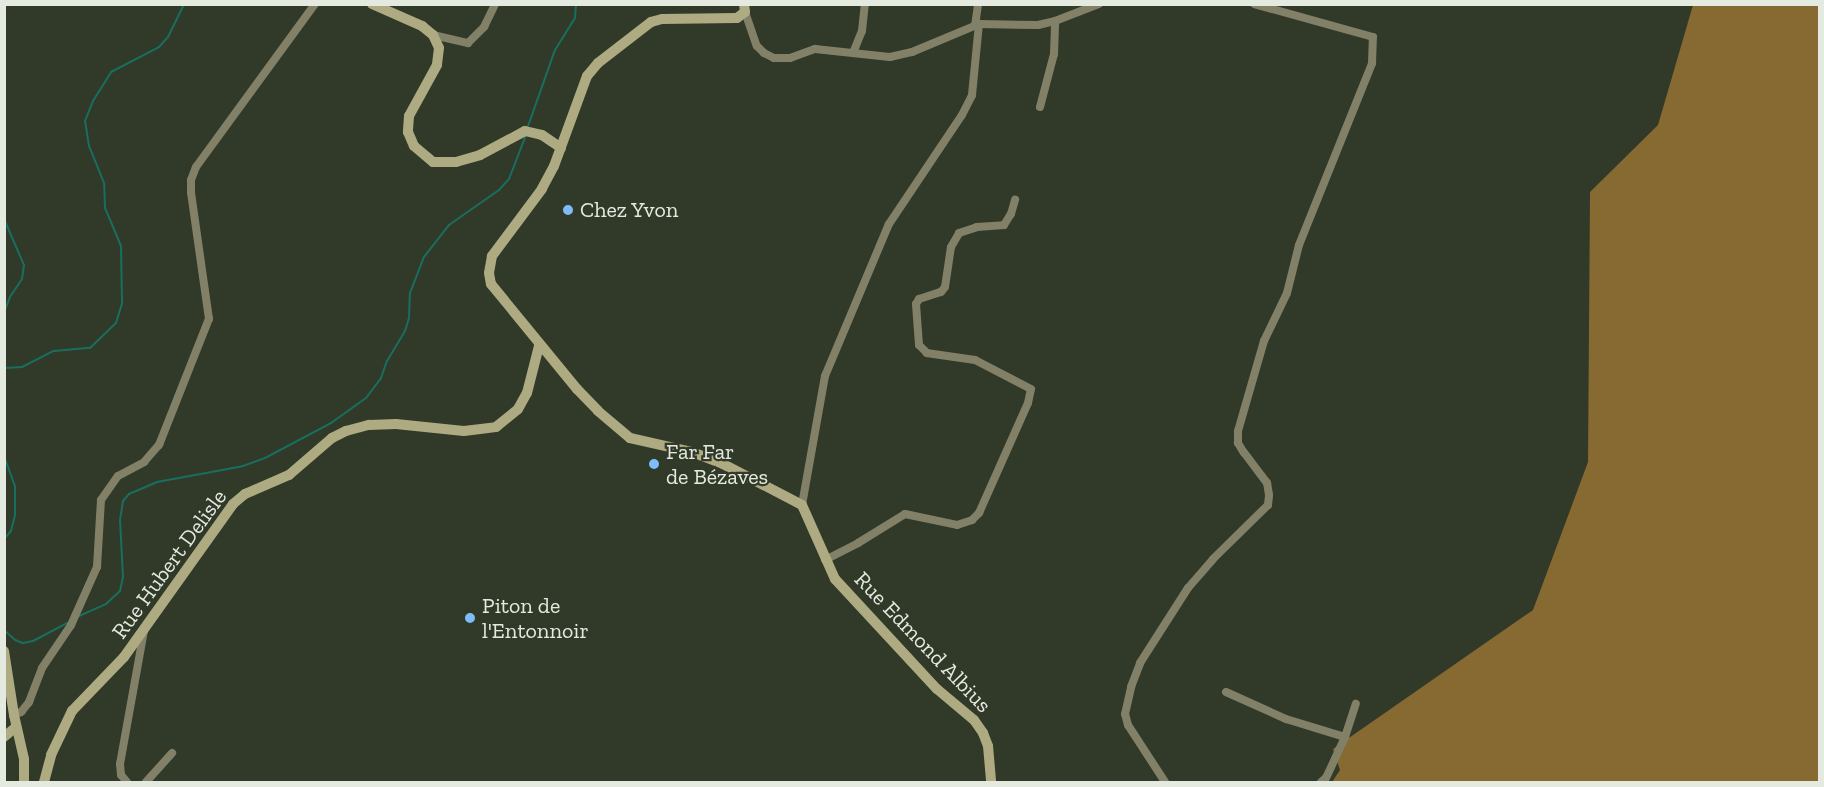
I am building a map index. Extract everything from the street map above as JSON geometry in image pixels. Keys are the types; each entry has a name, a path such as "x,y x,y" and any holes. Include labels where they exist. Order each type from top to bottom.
{"main road":[{"path":"372,4 422,26 433,35 439,48 437,65 409,116 408,132 414,146 433,162 456,162 480,155 518,133 533,131 557,146"},
{"path":"744,8 737,18 662,19 651,22 598,63 587,76 557,146 542,189 497,247 489,264 491,284 539,346 598,411 630,438 692,452 723,464 802,505"},
{"name":"Rue Hubert Delisle","path":"44,783 51,755 72,711 124,657 225,514 245,494 289,475 332,438 353,429 396,424 464,431 496,426 518,409 527,393 539,346"},
{"name":"Rue Edmond Albius","path":"802,505 835,579 929,681 974,720 988,746 991,783"},
{"path":"4,651 16,727 24,759 24,783"},
{"path":"4,737 16,727"}],"street":[{"path":"14,715 21,712 28,702 42,668 71,626 97,567 101,500 118,476 144,462 159,445 209,319 191,193 191,180 196,167 315,4"},
{"path":"433,35 468,43 484,27 495,4"},
{"path":"853,53 862,31 865,4"},
{"path":"802,505 825,376 889,224 962,116 972,95 978,4"},
{"path":"744,8 757,46 764,53 774,57 790,58 815,49 837,50 867,57 901,55 977,25 1038,25 1099,4"},
{"path":"1165,783 1128,725 1125,714 1131,687 1140,663 1188,588 1213,559 1268,505 1267,483 1238,443 1238,431 1264,341 1287,293 1299,245 1372,63 1373,37 1254,4"},
{"path":"1040,107 1054,54 1055,21"},
{"path":"825,560 905,514 957,525 972,520 979,513 1010,444 1031,389 975,360 927,352 919,345 916,304 919,299 941,292 945,287 951,247 959,233 977,227 1004,225 1011,214 1015,200"},
{"path":"127,783 121,775 120,764 145,630"},
{"path":"1226,692 1286,719 1345,737"},
{"path":"1321,783 1326,778 1345,737 1356,704"},
{"path":"146,783 172,753"}],"shaded area":[{"path":"1693,5 1819,5 1819,782 1332,782 1340,770 1333,749 1533,610 1588,462 1590,192 1658,125"}],"waterway":[{"path":"4,368 22,367 54,351 90,348 116,323 122,303 121,246 105,208 104,183 89,146 85,121 93,101 111,72 159,47 168,37 184,4"},
{"path":"527,129 555,50 575,18 576,4"},
{"path":"79,616 106,604 120,591 123,577 120,520 123,501 129,494 157,482 243,466 265,458 331,423 366,398 381,378 387,361 405,331 409,318 410,293 424,257 449,225 499,190 509,179 526,135"},
{"path":"4,219 24,265 22,279 10,297 4,313"},
{"path":"4,456 15,487 15,515 11,531 4,539"},
{"path":"4,630 15,640 23,643 33,641 69,622"}],"place":[{"name":"Chez Yvon","path":"568,210"},
{"name":"Far Far de Bézaves","path":"654,464"},
{"name":"Piton de l'Entonnoir","path":"470,618"}]}
